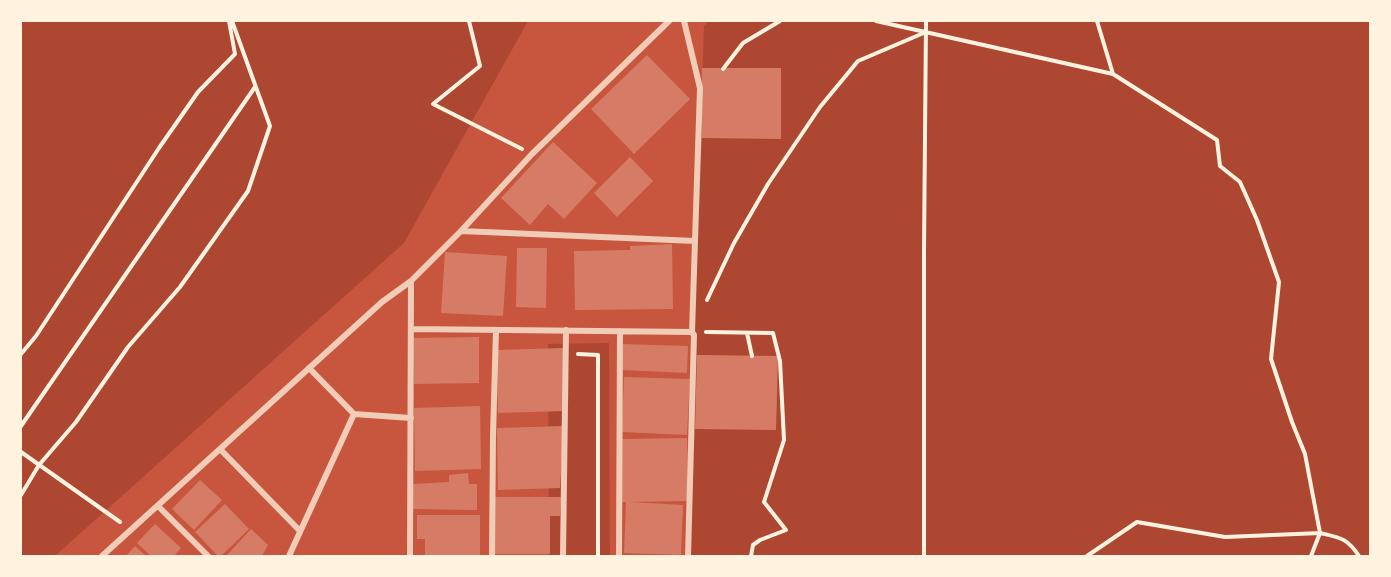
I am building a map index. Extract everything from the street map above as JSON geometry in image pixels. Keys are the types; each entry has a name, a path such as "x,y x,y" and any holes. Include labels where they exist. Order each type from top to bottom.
{"street":[{"path":"102,556 382,302 411,280 461,231 532,154 669,21"},
{"path":"684,21 700,88 688,556"},
{"path":"461,231 695,241"},
{"path":"410,556 411,280"},
{"path":"411,329 692,332"},
{"path":"492,556 496,330"},
{"path":"563,556 566,330"},
{"path":"619,556 620,331"},
{"path":"309,368 354,414 411,418"},
{"path":"289,556 354,414"},
{"path":"220,449 300,531"},
{"path":"159,505 208,556"}],"path":[{"path":"21,495 39,465 76,422 128,347 180,287 248,191 270,126 230,21"},
{"path":"21,354 36,336 198,92 235,54 230,21"},
{"path":"469,21 480,66 433,104 532,154"},
{"path":"723,69 743,43 780,21"},
{"path":"876,21 1113,74 1217,140 1220,166 1240,182 1257,220 1279,282 1272,359 1305,454 1320,533 1311,556"},
{"path":"924,556 926,21"},
{"path":"1097,21 1113,74"},
{"path":"706,302 734,243 768,184 820,107 850,70 858,61 926,32"},
{"path":"21,426 255,86"},
{"path":"692,332 773,333 780,361 784,440 764,502 786,530 753,545 751,556"},
{"path":"747,333 752,356"},
{"path":"566,354 598,355 598,556"},
{"path":"21,452 131,530"},
{"path":"1087,556 1137,522 1225,537 1320,533 1341,538 1352,545 1359,556"}],"shaded area":[{"path":"21,21 528,21 404,243 55,556 21,556"},
{"path":"709,21 1370,21 1370,556 688,556 704,26"},
{"path":"609,343 610,556 549,556 548,344"}],"building":[{"path":"647,55 690,99 634,154 591,109"},
{"path":"702,68 781,68 781,139 702,138"},
{"path":"553,142 597,183 564,219 548,204 530,225 501,198"},
{"path":"630,157 653,181 617,217 594,193"},
{"path":"672,244 673,309 575,310 574,251 630,250 630,246"},
{"path":"517,248 547,248 546,308 516,307"},
{"path":"445,252 507,256 503,316 441,313"},
{"path":"479,337 479,383 414,384 413,338"},
{"path":"622,344 688,346 687,373 621,370"},
{"path":"563,348 565,411 498,413 497,350"},
{"path":"697,355 778,356 776,430 695,429"},
{"path":"624,377 690,379 687,435 622,432"},
{"path":"480,406 481,469 415,471 414,408"},
{"path":"564,426 560,488 498,490 497,428"},
{"path":"687,438 688,501 630,502 683,505 681,555 624,553 626,502 621,502 620,439"},
{"path":"468,473 469,484 477,484 477,510 412,509 412,484 449,482 449,475"},
{"path":"200,480 222,500 194,530 172,509"},
{"path":"495,497 561,497 560,516 550,516 550,554 494,554"},
{"path":"225,504 249,529 221,556 218,556 195,532"},
{"path":"417,515 480,515 480,556 425,556 425,539 417,539"},
{"path":"155,524 181,548 174,556 151,556 137,543"},
{"path":"251,529 268,545 262,556 226,556"},
{"path":"135,546 146,556 126,556"}]}
